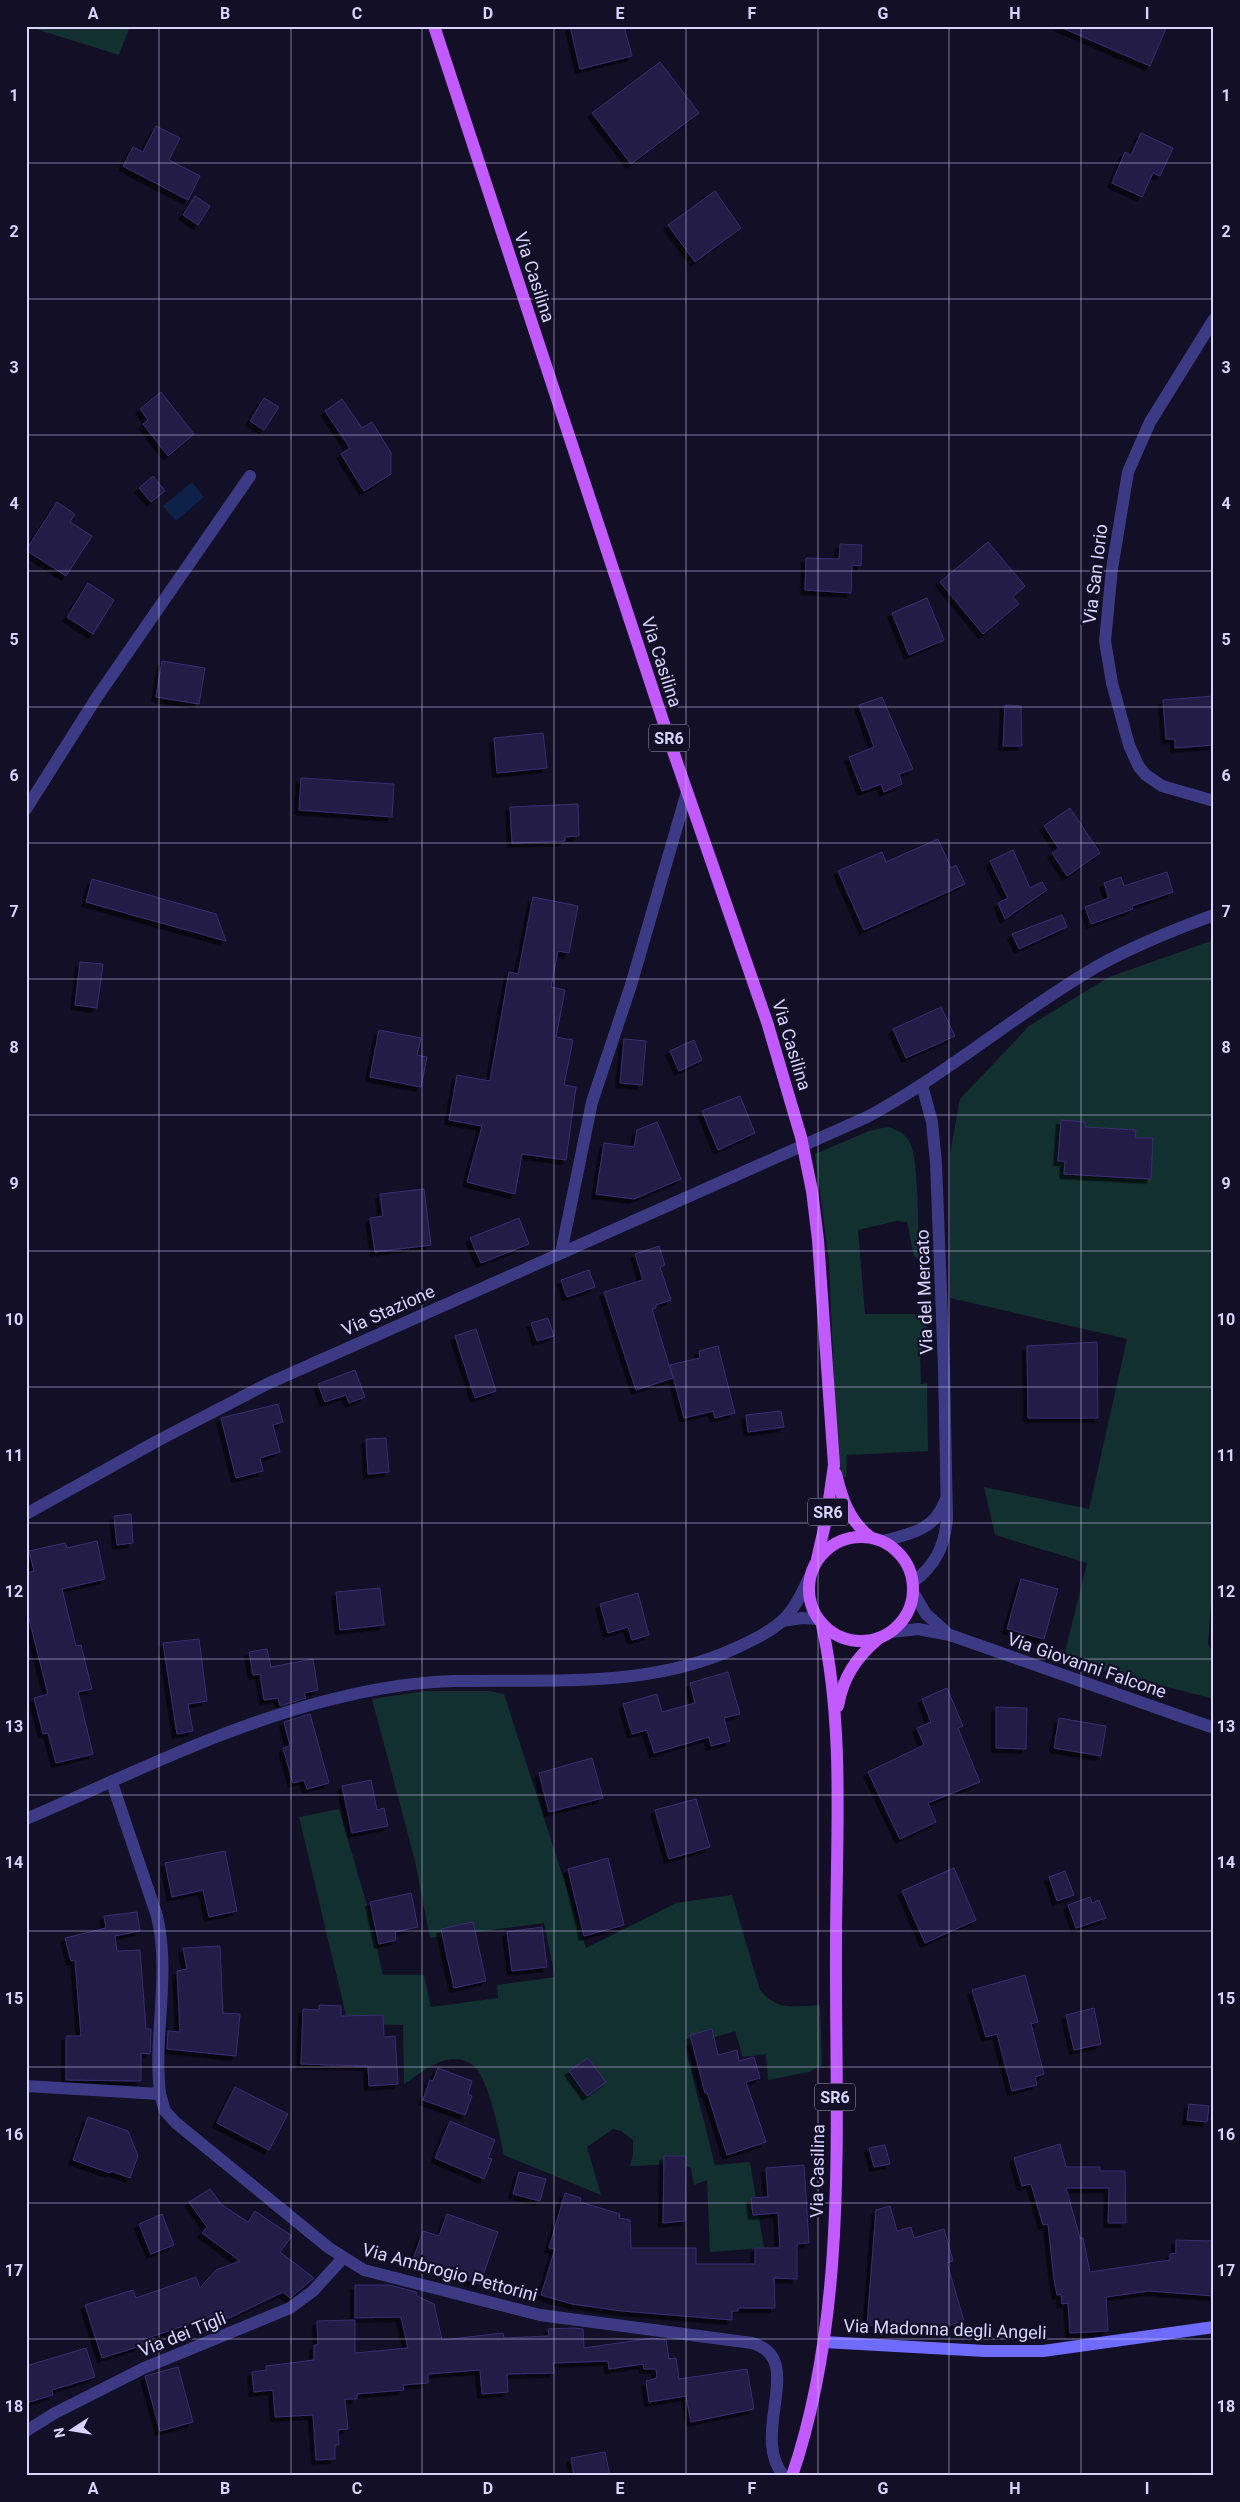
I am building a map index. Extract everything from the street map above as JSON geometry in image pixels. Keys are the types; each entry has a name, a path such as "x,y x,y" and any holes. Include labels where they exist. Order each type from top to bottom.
{"main road":[{"name":"Via Casilina","path":"434,26 687,792 770,1030 805,1156 818,1240 834,1465 840,1491 849,1513 855,1523 869,1536"},
{"name":"Via Casilina","path":"817,1559 831,1493 834,1465"},
{"path":"854,1536 869,1536 883,1540 898,1551 908,1565 913,1587 910,1607 903,1621 886,1635 865,1641 849,1640 835,1634 820,1622 811,1606 808,1592 809,1578 817,1559 827,1548 839,1540 854,1536"},
{"name":"Via Casilina","path":"792,2476 811,2411 824,2342 832,2248 835,2179 836,1713 820,1622"},
{"name":"Via Casilina","path":"836,1713 847,1675 858,1658 886,1635"}],"street":[{"name":"Via San Iorio","path":"1214,319 1150,422 1131,461 1120,510 1108,601 1106,641 1112,683 1129,745 1139,768 1162,786 1214,801"},
{"path":"26,809 97,697 250,476"},
{"path":"561,1253 592,1102 632,985 687,792"},
{"name":"Via Stazione","path":"26,1514 159,1440 267,1384 839,1130 880,1110 922,1085 1025,1013 1095,968 1156,938 1214,915"},
{"name":"Via del Mercato","path":"913,1587 940,1552 946,1530 944,1359 935,1156 930,1110 922,1085"},
{"name":"Via del Mercato","path":"883,1540 914,1533 928,1526 938,1516 946,1498"},
{"path":"26,1820 256,1721 336,1698 419,1683 453,1681 571,1682 661,1671 694,1664 729,1652 751,1641 782,1621 797,1600 809,1578"},
{"name":"Via Giovanni Falcone","path":"913,1587 926,1614 950,1635"},
{"path":"782,1621 802,1618 820,1622"},
{"name":"Via Giovanni Falcone","path":"886,1635 918,1629 950,1635 1214,1728"},
{"path":"26,2086 160,2094 159,2068 164,1973 162,1939 157,1916 112,1783"},
{"name":"Via Ambrogio Pettorini","path":"160,2094 165,2111 176,2123 343,2258 358,2268 526,2312 565,2319 752,2343 766,2349 772,2354 778,2369 771,2442 776,2463 784,2476"},
{"name":"Via dei Tigli","path":"26,2431 55,2413 144,2368 290,2308 313,2291 343,2258"},
{"name":"Via Madonna degli Angeli","path":"824,2342 985,2351 1043,2351 1214,2327"}],"green space":[{"path":"26,26 130,26 119,55"},
{"path":"1214,940 1214,1562 1208,1644 1214,1654 1214,1699 1063,1660 1087,1563 995,1535 984,1487 1089,1509 1127,1339 950,1298 950,1153 960,1099 1029,1026 1109,977"},
{"path":"886,1127 903,1134 910,1143 913,1152 917,1180 919,1255 918,1259 914,1256 907,1222 896,1221 858,1230 865,1314 925,1314 927,1352 920,1353 921,1384 927,1383 928,1451 847,1455 846,1477 838,1477 829,1262 815,1154 869,1131"},
{"path":"426,1691 489,1691 504,1694 586,1948 676,1903 732,1895 760,1990 773,2002 780,2005 820,2005 822,2065 809,2072 768,2080 766,2054 743,2057 735,2031 685,2046 715,2165 750,2162 764,2248 710,2252 707,2180 694,2185 691,2168 681,2164 630,2166 633,2154 633,2140 621,2131 613,2129 587,2147 601,2195 504,2155 491,2099 475,2067 463,2060 446,2060 427,2068 404,2084 403,2025 348,2024 299,1817 339,1809 369,1912 383,1975 424,1975 431,2007 498,1998 497,1985 555,1977 544,1923 430,1938 415,1861 372,1699"}],"water":[{"path":"192,482 204,497 176,521 163,506"}],"building":[{"path":"570,26 624,26 632,56 580,69"},
{"path":"1058,26 1167,26 1150,66"},
{"path":"660,62 699,113 631,164 592,113"},
{"path":"156,126 180,138 169,160 200,176 188,200 123,166 133,147 143,152"},
{"path":"1141,133 1173,148 1160,176 1153,173 1142,197 1112,183 1125,152 1131,155"},
{"path":"715,191 741,228 695,262 668,225"},
{"path":"195,196 210,206 198,225 183,215"},
{"path":"161,392 194,434 168,456 143,424 148,420 140,409"},
{"path":"264,398 279,407 264,430 250,421"},
{"path":"342,399 362,428 372,422 391,453 391,474 364,491 341,454 350,448 325,411"},
{"path":"153,476 165,491 151,502 139,488"},
{"path":"57,502 75,514 70,522 92,536 66,576 26,550"},
{"path":"988,542 1025,586 1013,597 1019,604 983,634 940,582"},
{"path":"840,544 862,545 861,566 852,565 851,593 805,590 806,558 839,559"},
{"path":"88,583 114,600 93,634 67,617"},
{"path":"927,598 944,640 909,655 892,613"},
{"path":"162,661 205,668 199,704 156,697"},
{"path":"1214,696 1214,745 1175,748 1175,739 1166,739 1163,700"},
{"path":"882,697 913,769 899,774 902,784 884,792 881,784 862,791 849,757 874,747 859,705"},
{"path":"1005,705 1021,706 1022,746 1003,746"},
{"path":"543,733 547,768 497,773 494,738"},
{"path":"301,778 394,784 392,817 299,810"},
{"path":"578,804 579,836 565,837 565,841 512,843 510,807"},
{"path":"1070,808 1100,853 1067,876 1052,853 1059,849 1044,826"},
{"path":"938,839 951,868 956,865 965,884 864,930 838,871 882,852 886,862"},
{"path":"1013,850 1030,888 1042,882 1047,890 1005,919 998,903 1008,898 990,861"},
{"path":"1167,872 1173,892 1132,906 1133,909 1091,924 1085,907 1109,898 1104,883 1121,877 1124,886"},
{"path":"92,879 216,914 226,941 86,902"},
{"path":"533,897 578,906 569,953 558,951 551,987 565,990 556,1037 573,1040 564,1085 576,1087 566,1160 522,1154 515,1194 467,1182 482,1126 449,1120 457,1075 490,1081 509,972 518,974"},
{"path":"1062,915 1067,927 1019,949 1012,934"},
{"path":"80,962 103,964 97,1008 75,1005"},
{"path":"941,1007 955,1036 906,1058 893,1029"},
{"path":"379,1030 421,1038 417,1055 427,1057 421,1087 370,1077"},
{"path":"624,1039 646,1041 642,1085 620,1083"},
{"path":"694,1040 702,1060 679,1071 670,1051"},
{"path":"740,1096 755,1133 718,1150 702,1111"},
{"path":"1061,1120 1085,1122 1085,1127 1136,1130 1135,1138 1153,1138 1151,1179 1064,1174 1065,1161 1058,1161"},
{"path":"657,1122 681,1179 634,1199 596,1194 604,1143 634,1147 637,1130"},
{"path":"424,1189 431,1245 375,1252 370,1218 383,1216 380,1194"},
{"path":"519,1218 529,1244 481,1263 470,1238"},
{"path":"659,1246 665,1265 660,1267 671,1300 656,1305 656,1308 652,1309 673,1378 636,1390 604,1292 643,1280 635,1254"},
{"path":"589,1270 595,1287 567,1297 561,1280"},
{"path":"548,1318 554,1336 537,1341 531,1323"},
{"path":"476,1329 496,1391 475,1398 455,1336"},
{"path":"1097,1342 1098,1418 1028,1418 1027,1346"},
{"path":"718,1346 735,1413 715,1418 713,1411 684,1418 670,1365 700,1358 699,1351"},
{"path":"355,1370 365,1397 349,1403 346,1395 325,1402 318,1384"},
{"path":"278,1404 283,1422 273,1425 280,1452 260,1458 263,1471 236,1478 221,1418"},
{"path":"781,1411 784,1427 748,1432 746,1415"},
{"path":"386,1438 389,1472 368,1474 366,1439"},
{"path":"131,1514 133,1543 117,1545 114,1516"},
{"path":"97,1541 105,1579 62,1589 76,1646 81,1645 92,1689 78,1692 93,1754 56,1763 48,1733 43,1734 34,1698 48,1694 26,1607 26,1573 34,1571 29,1551 65,1543 67,1548"},
{"path":"1021,1579 1058,1589 1044,1639 1007,1629"},
{"path":"380,1588 384,1625 340,1630 336,1592"},
{"path":"638,1593 649,1635 632,1640 628,1627 608,1633 600,1604"},
{"path":"199,1639 207,1701 188,1704 193,1731 177,1734 163,1643"},
{"path":"267,1649 271,1667 313,1659 318,1690 304,1693 306,1698 280,1706 278,1698 264,1700 260,1674 253,1675 249,1652"},
{"path":"728,1672 740,1714 724,1718 730,1741 711,1746 709,1737 654,1753 647,1730 632,1734 623,1704 657,1694 662,1712 695,1703 690,1683"},
{"path":"947,1688 963,1726 958,1728 980,1782 928,1803 936,1822 900,1839 868,1772 924,1745 917,1728 931,1722 922,1699"},
{"path":"996,1707 1027,1708 1026,1749 996,1748"},
{"path":"310,1714 329,1783 307,1789 304,1780 293,1783 283,1748 290,1746 284,1722"},
{"path":"1059,1718 1106,1726 1101,1756 1054,1748"},
{"path":"592,1758 603,1798 549,1812 539,1773"},
{"path":"371,1780 377,1810 384,1808 388,1826 352,1833 342,1786"},
{"path":"696,1799 710,1847 669,1859 655,1810"},
{"path":"225,1851 237,1911 209,1917 203,1890 172,1897 165,1863"},
{"path":"608,1858 624,1925 584,1936 568,1869"},
{"path":"954,1868 976,1920 925,1943 902,1891"},
{"path":"1065,1871 1074,1895 1057,1901 1049,1877"},
{"path":"411,1893 418,1927 395,1932 396,1940 379,1944 370,1902"},
{"path":"1090,1897 1092,1903 1099,1900 1106,1918 1076,1928 1068,1905"},
{"path":"137,1912 140,1931 115,1936 117,1951 140,1950 146,2029 151,2029 150,2054 141,2053 141,2081 66,2080 66,2036 81,2036 75,1960 71,1961 65,1938 106,1928 104,1916"},
{"path":"473,1922 486,1981 454,1988 441,1929"},
{"path":"542,1927 547,1967 512,1971 507,1932"},
{"path":"220,1946 223,2013 240,2014 236,2056 167,2049 168,2031 180,2032 177,1971 187,1969 183,1948"},
{"path":"1025,1975 1038,2022 1031,2024 1044,2074 1035,2077 1037,2085 1012,2091 997,2034 986,2037 972,1990"},
{"path":"319,2005 341,2006 341,2016 383,2015 384,2037 395,2036 398,2084 369,2086 368,2066 301,2064 303,2009 319,2010"},
{"path":"1094,2008 1101,2044 1074,2050 1066,2015"},
{"path":"712,2029 718,2055 737,2050 739,2061 754,2057 760,2078 746,2082 766,2142 727,2155 707,2092 705,2093 690,2035"},
{"path":"588,2058 606,2082 587,2096 569,2071"},
{"path":"438,2068 472,2081 468,2094 472,2096 465,2115 423,2100 430,2080 433,2081"},
{"path":"235,2087 288,2114 269,2150 217,2123"},
{"path":"1189,2104 1209,2106 1207,2122 1187,2120"},
{"path":"88,2117 128,2131 138,2156 130,2178 73,2160"},
{"path":"450,2121 495,2140 488,2158 492,2159 484,2179 435,2158"},
{"path":"1060,2144 1066,2167 1100,2167 1100,2171 1125,2171 1126,2223 1108,2223 1109,2188 1066,2188 1080,2238 1083,2238 1090,2272 1170,2260 1170,2254 1176,2253 1176,2240 1214,2241 1214,2296 1149,2291 1106,2297 1108,2331 1070,2333 1068,2303 1062,2304 1061,2294 1057,2295 1048,2224 1043,2225 1031,2184 1022,2186 1014,2158"},
{"path":"885,2145 890,2164 874,2167 869,2148"},
{"path":"664,2156 686,2156 685,2221 663,2223"},
{"path":"804,2165 809,2243 797,2244 797,2279 774,2278 775,2308 738,2308 738,2311 732,2311 732,2320 622,2311 572,2304 541,2295 555,2249 549,2248 565,2193 581,2198 580,2202 620,2214 619,2218 630,2220 631,2248 696,2248 696,2264 755,2264 755,2248 780,2248 778,2213 753,2215 751,2198 768,2197 766,2168"},
{"path":"519,2172 546,2179 540,2201 513,2194"},
{"path":"210,2189 222,2205 248,2222 255,2211 292,2236 280,2252 314,2278 290,2298 283,2292 227,2319 224,2312 148,2338 150,2343 102,2358 85,2305 133,2290 136,2298 196,2277 200,2288 216,2270 240,2261 202,2233 207,2227 189,2202"},
{"path":"890,2206 897,2231 911,2227 914,2238 944,2229 953,2261 947,2263 964,2321 932,2330 867,2325 876,2210"},
{"path":"162,2214 174,2245 151,2254 139,2224"},
{"path":"447,2214 498,2232 480,2284 413,2260 423,2231 439,2236"},
{"path":"355,2285 389,2285 416,2292 417,2296 434,2304 442,2340 503,2333 504,2338 549,2336 548,2329 574,2328 583,2329 584,2348 653,2338 666,2340 669,2359 676,2358 679,2379 747,2369 754,2409 691,2422 686,2396 649,2402 646,2381 657,2378 656,2369 644,2369 643,2364 609,2369 608,2361 553,2363 554,2373 507,2374 508,2392 482,2394 480,2370 428,2374 428,2383 403,2385 404,2390 357,2394 357,2399 345,2399 348,2429 338,2430 339,2445 335,2445 335,2459 316,2460 313,2415 275,2417 273,2390 254,2392 252,2372 267,2370 266,2366 314,2360 314,2345 318,2345 317,2321 355,2320 355,2353 408,2348 401,2317 355,2318"},
{"path":"86,2348 95,2377 52,2390 53,2395 26,2403 26,2366"},
{"path":"178,2367 193,2422 160,2431 145,2376"},
{"path":"605,2452 610,2476 574,2476 571,2458"}]}
